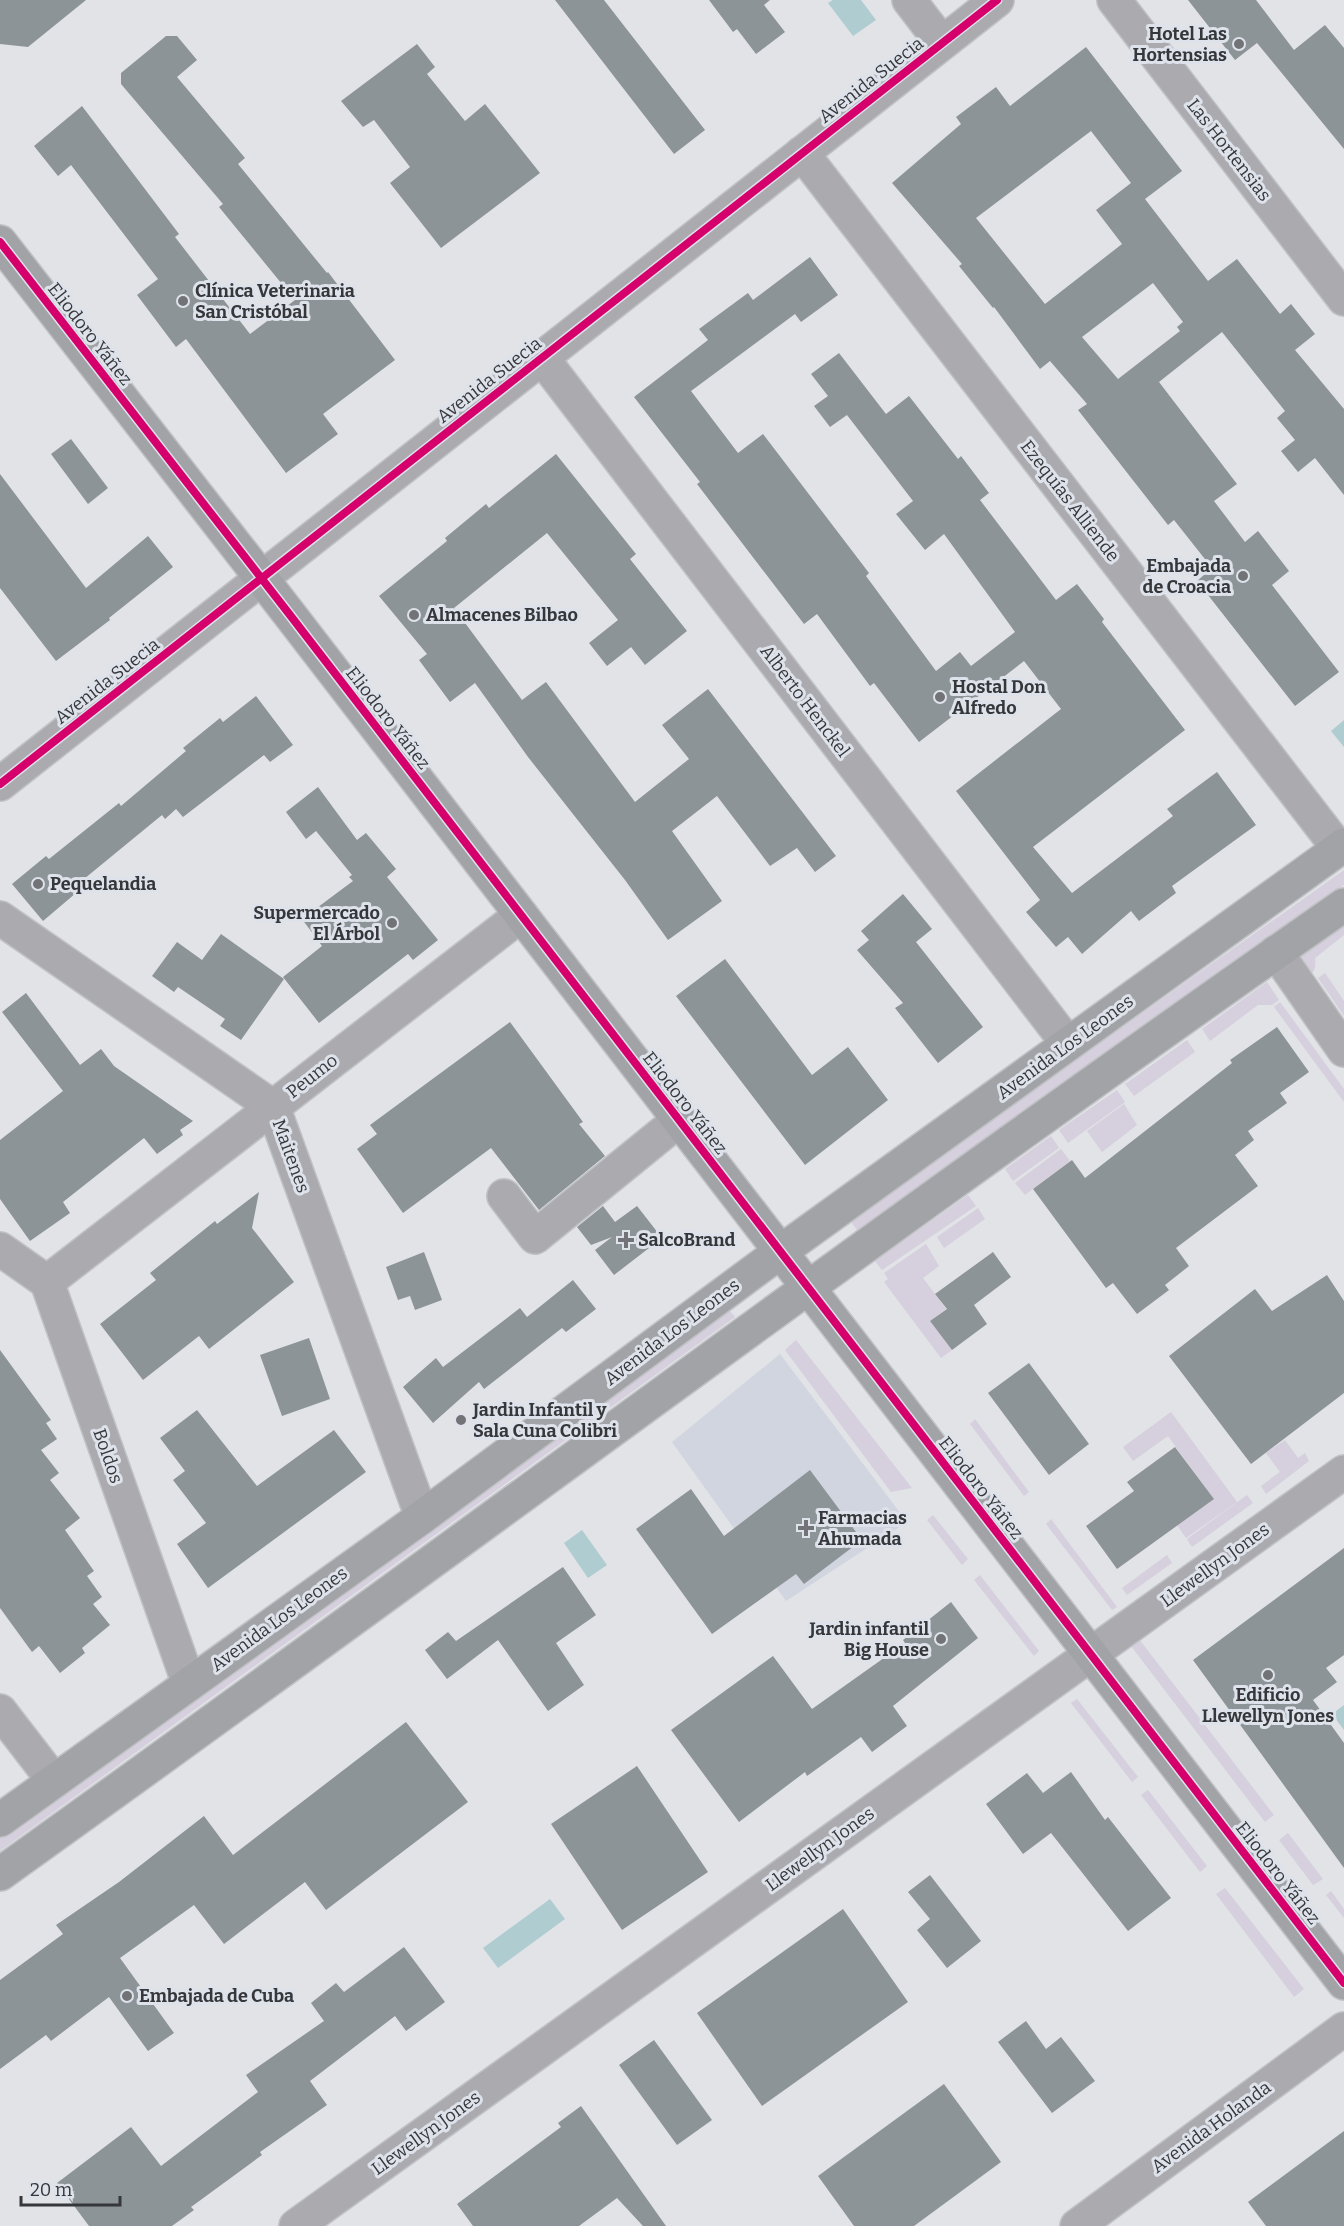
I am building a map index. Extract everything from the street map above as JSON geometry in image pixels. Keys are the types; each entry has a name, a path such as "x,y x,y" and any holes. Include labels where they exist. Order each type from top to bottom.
{"main road":[{"name":"Eliodoro Yáñez","path":"0,242 262,578 1344,1983"},
{"name":"Avenida Los Leones","path":"0,1820 422,1517 780,1252 1341,847"},
{"path":"0,1874 601,1440 808,1287 1344,905"}],"street":[{"path":"909,0 942,43"},
{"name":"Avenida Suecia","path":"0,784 997,0"},
{"name":"Las Hortensias","path":"1114,0 1344,299"},
{"name":"Ezequías Alliende","path":"802,153 1341,847"},
{"name":"Alberto Henckel","path":"542,358 1068,1044"},
{"name":"Peumo","path":"47,1281 521,915"},
{"name":"Maitenes","path":"0,918 273,1107 422,1517"},
{"path":"1276,952 1344,1050"},
{"path":"504,1196 535,1237 679,1120"},
{"path":"0,1249 47,1281"},
{"name":"Boldos","path":"47,1281 189,1684"},
{"name":"Llewellyn Jones","path":"296,2226 1344,1472"},
{"path":"0,1711 54,1781"},
{"name":"Avenida Holanda","path":"1077,2226 1344,2029"}],"shaded area":[{"path":"1344,870 1344,885 857,1230 850,1220"},
{"path":"1344,921 1344,935 1315,958 1314,971 1304,981 1290,959"},
{"path":"1325,973 1344,1001 1344,1016 1318,978"},
{"path":"1267,982 1279,1000 1272,1005 1258,1005 1210,1041 1202,1029"},
{"path":"1280,1002 1344,1089 1344,1102 1274,1007"},
{"path":"1187,1040 1195,1052 1134,1096 1125,1084"},
{"path":"1117,1090 1125,1102 1068,1143 1059,1130"},
{"path":"1124,1104 1137,1125 1102,1152 1087,1131"},
{"path":"1051,1136 1059,1148 1013,1181 1005,1169"},
{"path":"1061,1149 1070,1161 1025,1195 1015,1183"},
{"path":"968,1195 976,1206 882,1270 875,1261"},
{"path":"978,1208 985,1219 944,1248 937,1237"},
{"path":"926,1244 939,1266 923,1278 946,1309 930,1321 952,1350 941,1358 884,1282 888,1279 884,1273"},
{"path":"729,1310 735,1317 0,1851 0,1838"},
{"path":"796,1340 912,1488 891,1492 785,1350"},
{"path":"780,1354 907,1522 786,1601 672,1442"},
{"path":"1171,1412 1237,1502 1186,1538 1177,1525 1213,1498 1168,1436 1133,1461 1123,1447"},
{"path":"975,1419 1029,1492 1024,1496 970,1424"},
{"path":"1285,1440 1298,1458 1305,1453 1309,1461 1266,1494 1261,1486 1280,1472 1266,1453"},
{"path":"1247,1495 1253,1503 1192,1547 1187,1539"},
{"path":"933,1515 968,1559 962,1565 927,1520"},
{"path":"1051,1519 1117,1607 1112,1610 1046,1524"},
{"path":"1167,1555 1172,1563 1127,1595 1122,1588"},
{"path":"980,1575 1039,1651 1034,1656 974,1580"},
{"path":"1139,1639 1274,1815 1265,1822 1131,1646"},
{"path":"1077,1699 1138,1777 1132,1782 1071,1703"},
{"path":"1148,1790 1207,1866 1200,1872 1141,1795"},
{"path":"1288,1833 1323,1879 1313,1885 1279,1840"},
{"path":"1225,1888 1304,1989 1294,1997 1216,1894"},
{"path":"1331,1891 1344,1909 1344,1918 1326,1895"}],"water":[{"path":"833,0 861,0 876,20 853,36 828,3"},
{"path":"1344,720 1344,747 1331,731"},
{"path":"582,1530 607,1565 588,1578 564,1543"},
{"path":"1344,1705 1344,1730 1332,1714"},
{"path":"550,1899 565,1919 498,1968 483,1948"}],"building":[{"path":"0,0 86,0 28,47 0,44"},
{"path":"555,0 604,0 705,130 674,154"},
{"path":"709,0 770,0 764,5 785,32 756,54 737,29 733,32"},
{"path":"1188,0 1256,0 1294,50 1325,25 1344,48 1344,149 1257,43 1235,60"},
{"path":"166,36 177,36 197,60 177,77 245,158 238,164 328,272 395,360 323,414 338,434 286,473 186,339 176,347 137,295 158,279 71,165 58,176 34,146 82,106 179,234 175,237 250,334 295,300 219,207 223,204 121,84 121,73"},
{"path":"417,44 435,67 427,74 465,121 485,104 540,173 441,248 390,183 410,167 374,120 363,127 341,101"},
{"path":"1086,47 1182,171 1145,199 1208,281 1237,259 1280,314 1291,304 1315,334 1295,350 1344,409 1344,495 1315,458 1298,472 1281,451 1295,440 1277,418 1285,411 1222,332 1159,382 1237,484 1214,501 1245,542 1258,531 1289,571 1272,585 1339,672 1295,706 1197,581 1212,568 1174,520 1168,525 1078,410 1087,404 1050,361 1040,369 994,307 959,266 962,264 892,183 961,124 956,117 996,87 1010,106","holes":["1091,131 1131,183 1096,210 1122,244 1045,304 976,218","1153,283 1183,322 1177,327 1180,331 1118,379 1082,337"]},
{"path":"810,257 838,295 801,322 795,314 691,391 738,453 763,434 869,573 866,576 936,671 960,652 971,666 1015,632 944,534 925,550 896,514 913,501 847,415 830,427 814,406 828,396 811,374 839,353 886,414 909,396 958,459 961,456 989,493 980,500 1056,600 1077,584 1104,619 1102,622 1185,730 1033,847 1072,893 1173,816 1167,809 1217,772 1256,825 1172,886 1176,893 1139,921 1131,911 1082,954 1068,937 1056,947 1026,912 1040,900 956,791 1061,709 1024,661 919,742 874,683 870,686 817,614 804,624 697,484 700,482 634,397 708,340 699,329 748,293 753,300"},
{"path":"71,439 108,488 88,504 51,454"},
{"path":"556,454 636,554 630,559 687,631 645,665 631,647 607,666 589,643 618,620 547,533 454,608 522,700 546,682 635,802 689,759 662,725 708,689 836,856 815,872 797,848 770,866 717,796 672,831 722,901 668,940 625,880 528,757 475,683 450,702 419,660 427,654 379,596 447,541 445,538 486,504 489,508"},
{"path":"0,474 86,588 148,536 173,567 109,618 110,620 56,661 0,588"},
{"path":"256,696 293,745 270,762 264,755 183,817 176,809 165,819 162,815 73,888 76,893 43,921 12,884 46,856 49,859 119,803 121,806 186,751 183,748 220,718 223,722"},
{"path":"318,787 357,840 366,833 396,869 387,877 438,940 413,960 408,954 319,1023 283,977 322,946 302,919 353,881 349,877 352,875 316,831 306,839 286,812"},
{"path":"903,894 932,929 916,942 983,1027 938,1063 895,1008 903,1003 857,950 869,940 861,931"},
{"path":"221,934 284,979 241,1040 220,1026 225,1019 178,987 174,992 152,976 177,942 202,960"},
{"path":"725,959 812,1075 848,1047 888,1100 805,1165 676,996"},
{"path":"26,993 80,1065 101,1049 114,1066 193,1121 180,1130 183,1135 157,1154 144,1138 63,1202 70,1213 30,1241 0,1199 0,1140 63,1091 2,1012"},
{"path":"510,1022 583,1122 579,1124 605,1156 539,1210 491,1148 403,1213 357,1149 377,1134 370,1125"},
{"path":"1277,1027 1309,1072 1280,1093 1287,1103 1248,1131 1254,1140 1235,1155 1258,1186 1176,1248 1189,1266 1165,1285 1169,1290 1137,1314 1113,1283 1106,1288 1033,1189 1072,1160 1085,1178 1232,1063 1230,1060"},
{"path":"259,1192 252,1228 294,1282 209,1349 199,1336 143,1380 100,1324 156,1280 150,1273 215,1221 217,1224"},
{"name":"SalcoBrand","path":"603,1206 615,1222 637,1206 662,1238 614,1275 595,1250 612,1237 591,1245 577,1227"},
{"path":"424,1252 442,1300 415,1310 410,1296 398,1300 386,1267"},
{"path":"993,1252 1011,1277 974,1305 987,1324 952,1350 930,1321 947,1309 935,1294"},
{"path":"1327,1275 1344,1301 1344,1393 1251,1464 1169,1356 1255,1289 1272,1311"},
{"path":"573,1280 596,1309 566,1332 562,1328 484,1389 479,1382 433,1423 403,1387 436,1358 443,1367 520,1308 527,1317"},
{"path":"309,1338 330,1399 282,1416 260,1355"},
{"path":"0,1350 51,1420 46,1423 57,1439 41,1450 59,1473 50,1480 80,1518 65,1530 94,1571 87,1576 102,1597 93,1604 110,1625 82,1648 85,1653 60,1673 39,1646 32,1652 0,1608"},
{"path":"1029,1363 1089,1444 1049,1475 988,1393"},
{"path":"197,1410 257,1486 334,1430 366,1472 208,1588 177,1544 206,1523 173,1480 185,1471 160,1438"},
{"path":"1175,1447 1214,1499 1117,1569 1086,1526 1134,1491 1127,1482"},
{"path":"810,1470 862,1540 804,1584 796,1574 712,1634 636,1529 691,1489 724,1536"},
{"name":"Edificio Llewellyn Jones","path":"1344,1548 1344,1655 1326,1668 1337,1682 1313,1700 1344,1743 1344,1868 1193,1660"},
{"path":"563,1567 596,1615 556,1643 584,1685 548,1711 498,1640 447,1679 425,1650 448,1632 456,1641"},
{"path":"951,1602 978,1638 893,1706 907,1726 872,1752 861,1737 807,1776 805,1772 739,1822 671,1730 773,1656 812,1709 905,1643 903,1640"},
{"path":"406,1722 468,1802 326,1910 305,1882 224,1944 194,1905 120,1958 174,2033 148,2051 109,1997 51,2041 46,2035 0,2069 0,1980 63,1934 56,1925 119,1882 204,1816 233,1855"},
{"path":"637,1766 708,1872 622,1930 551,1824"},
{"path":"1071,1772 1105,1820 1108,1817 1171,1898 1128,1931 1051,1833 1023,1854 986,1804 1027,1773 1043,1793"},
{"path":"930,1875 981,1941 947,1968 917,1930 930,1919 908,1892"},
{"path":"843,1909 908,2002 762,2106 697,2013"},
{"path":"404,1947 445,2002 406,2031 395,2016 310,2081 327,2105 260,2152 262,2155 191,2207 194,2210 172,2226 89,2226 57,2183 131,2127 161,2166 258,2092 246,2075 324,2021 311,2003 336,1983 344,1992"},
{"path":"1026,2021 1046,2049 1061,2037 1095,2081 1052,2113 998,2042"},
{"path":"654,2040 712,2120 677,2145 619,2065"},
{"path":"944,2084 1001,2162 914,2226 854,2226 818,2176"},
{"path":"581,2106 666,2226 643,2226 617,2198 579,2226 473,2226 457,2204 561,2127 558,2123"},
{"path":"1344,2131 1344,2226 1266,2226 1248,2202"}],"cycle path":[{"path":"0,784 997,0"},
{"path":"0,242 1344,1983"}],"place":[{"name":"Hotel Las Hortensias","path":"1239,44"},
{"name":"Clínica Veterinaria San Cristóbal","path":"183,301"},
{"name":"Embajada de Croacia","path":"1243,576"},
{"name":"Almacenes Bilbao","path":"414,615"},
{"name":"Hostal Don Alfredo","path":"940,697"},
{"name":"Pequelandia","path":"38,884"},
{"name":"Supermercado El Árbol","path":"392,923"},
{"name":"SalcoBrand","path":"626,1240"},
{"name":"Jardin Infantil y Sala Cuna Colibri","path":"461,1420"},
{"name":"Farmacias Ahumada","path":"806,1528"},
{"name":"Jardin infantil Big House","path":"941,1639"},
{"name":"Edificio Llewellyn Jones","path":"1268,1675"},
{"name":"Embajada de Cuba","path":"127,1996"}]}
